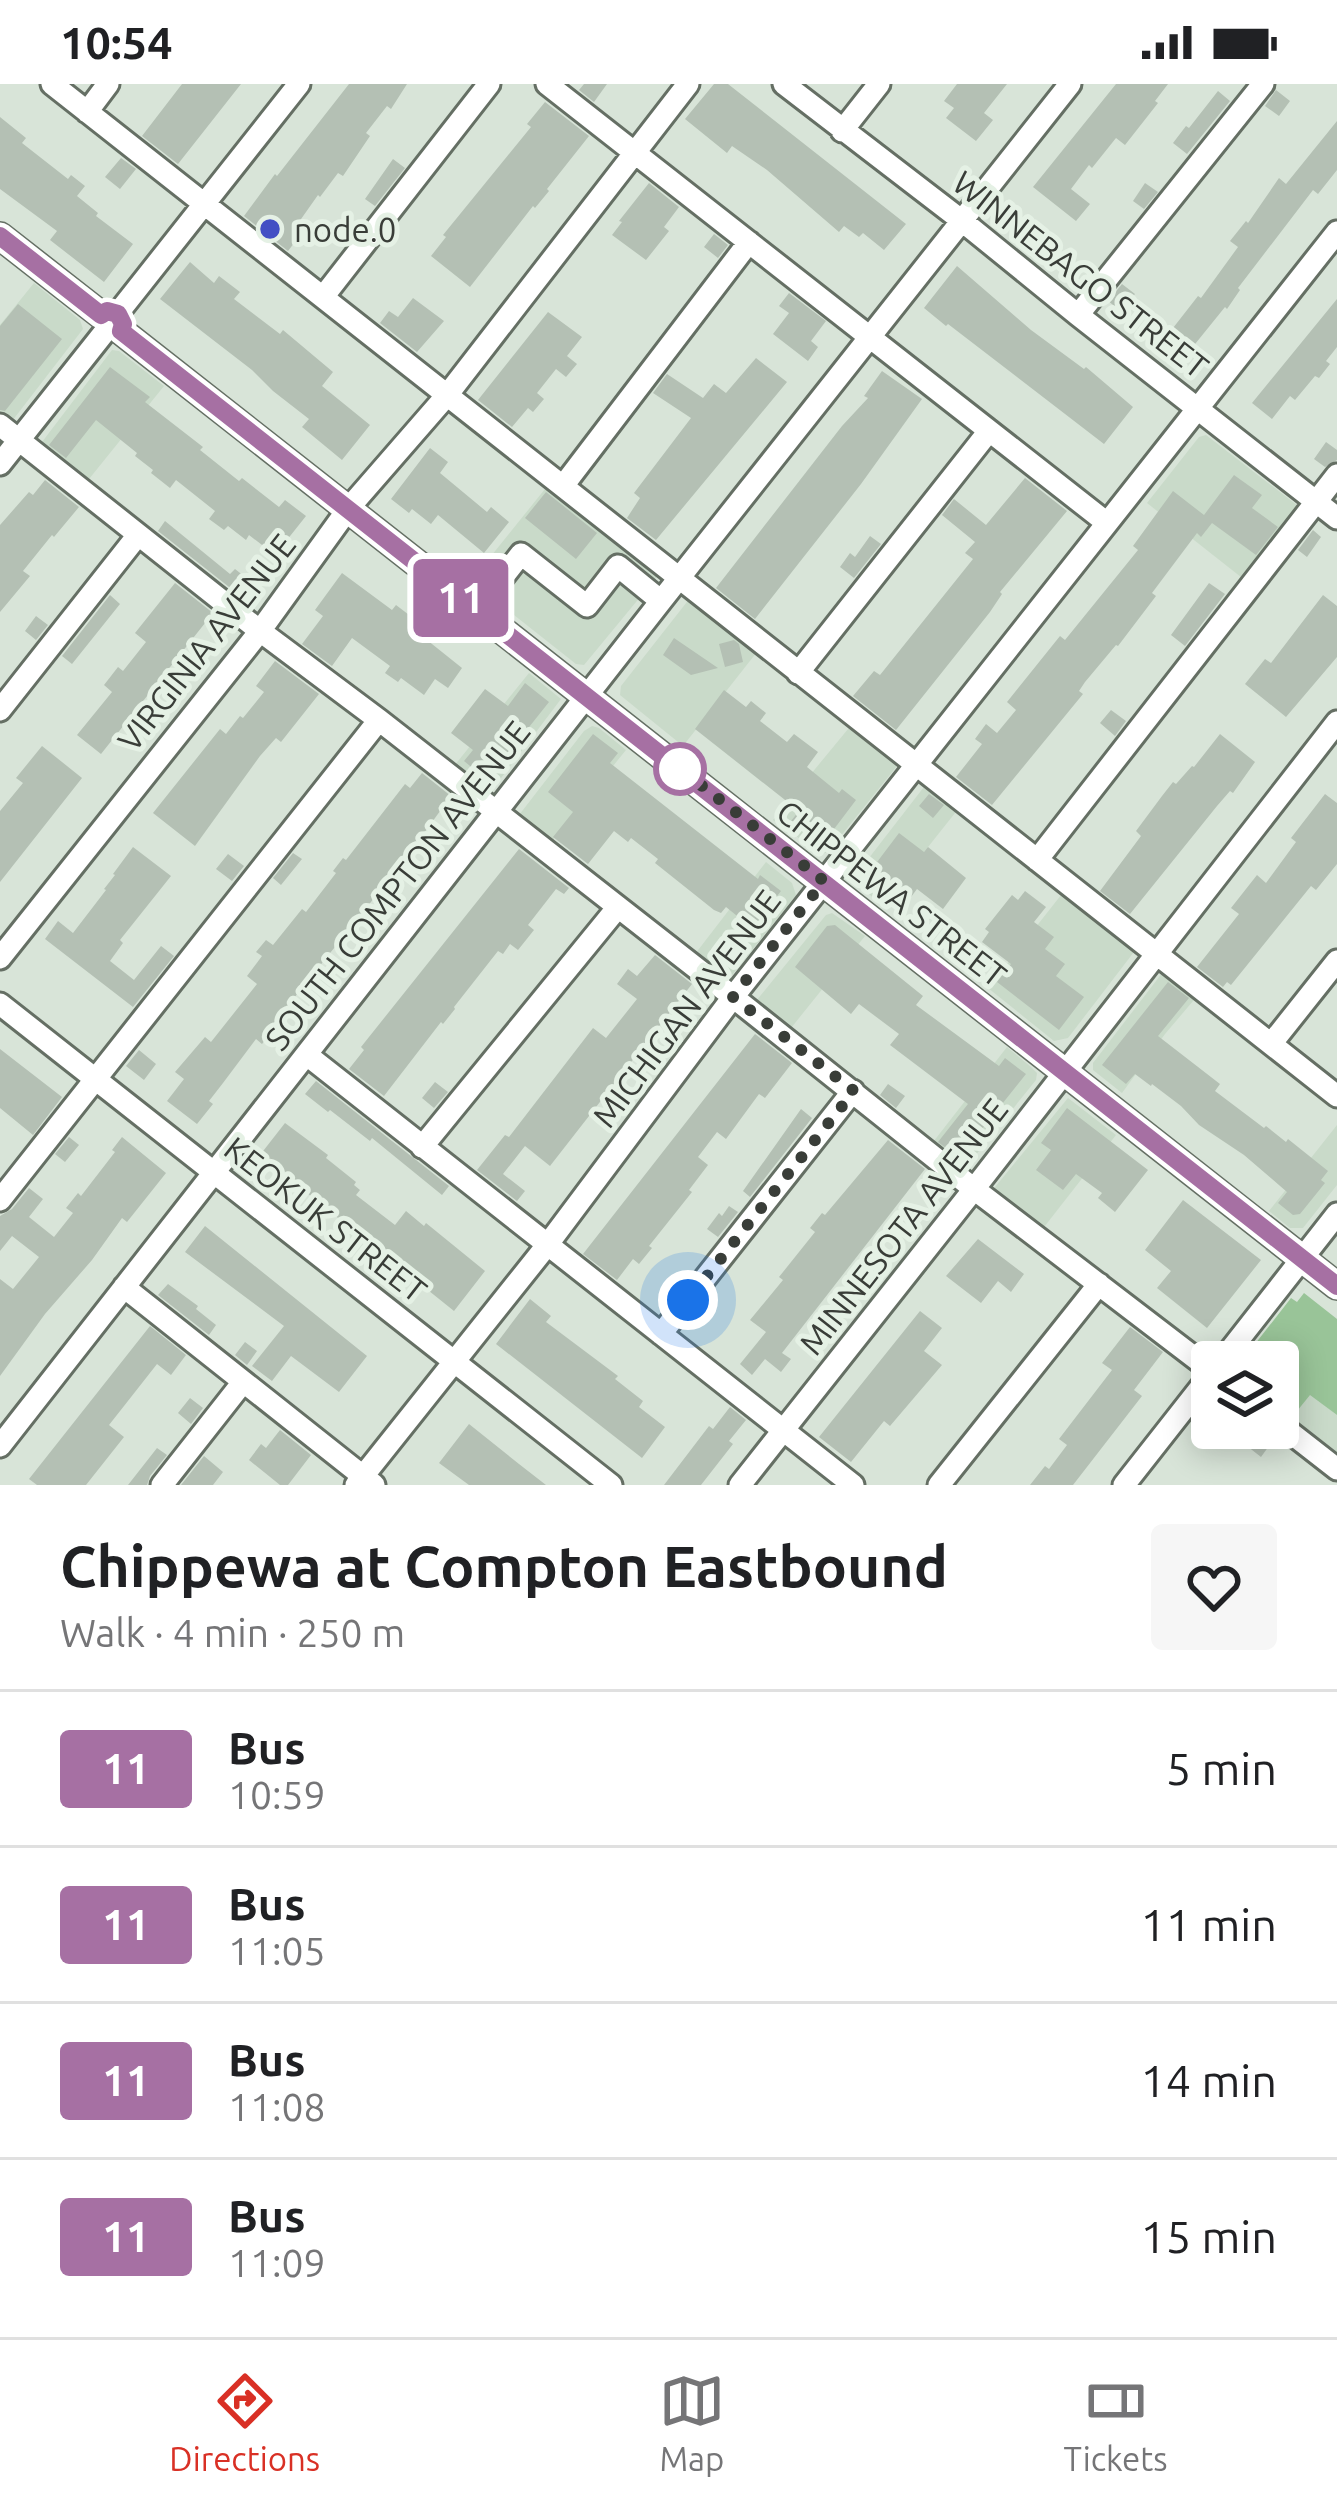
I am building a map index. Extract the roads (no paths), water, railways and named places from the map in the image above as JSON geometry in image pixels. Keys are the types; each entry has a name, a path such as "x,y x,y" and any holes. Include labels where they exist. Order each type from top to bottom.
{"main road":[{"name":"CHIPPEWA STREET","path":"0,236 1337,1286"}],"street":[{"path":"52,84 1337,1096"},
{"path":"87,112 108,84"},
{"path":"0,464 299,84"},
{"path":"323,296 489,84"},
{"path":"547,84 1106,523"},
{"name":"VIRGINIA AVENUE","path":"0,958 260,631 348,509 448,394 688,84"},
{"name":"WINNEBAGO STREET","path":"784,84 1337,518"},
{"path":"842,130 879,84"},
{"name":"SOUTH COMPTON AVENUE","path":"0,1446 1070,84"},
{"path":"1078,315 1263,84"},
{"name":"MICHIGAN AVENUE","path":"364,1482 733,997 1337,232"},
{"path":"562,486 748,242"},
{"path":"0,425 1191,1356"},
{"path":"798,673 989,431"},
{"path":"1036,860 1337,475"},
{"path":"0,710 138,535"},
{"path":"477,610 521,554 586,606 618,566 661,601"},
{"path":"0,1199 379,720"},
{"name":"MINNESOTA AVENUE","path":"740,1485 1337,722"},
{"path":"422,1147 618,907"},
{"path":"1271,1044 1337,961"},
{"name":"KEOKUK STREET","path":"0,1004 611,1485"},
{"path":"307,1055 853,1485"},
{"path":"661,1334 854,1091"},
{"path":"1238,1341 1337,1214"},
{"path":"939,1485 1100,1284"},
{"path":"124,1287 364,1482"},
{"path":"162,1485 243,1382"},
{"path":"1124,1485 1191,1399"},
{"path":"1299,1440 1334,1467 1315,1485"}],"place":[{"name":"node.0","path":"270,229"}]}
